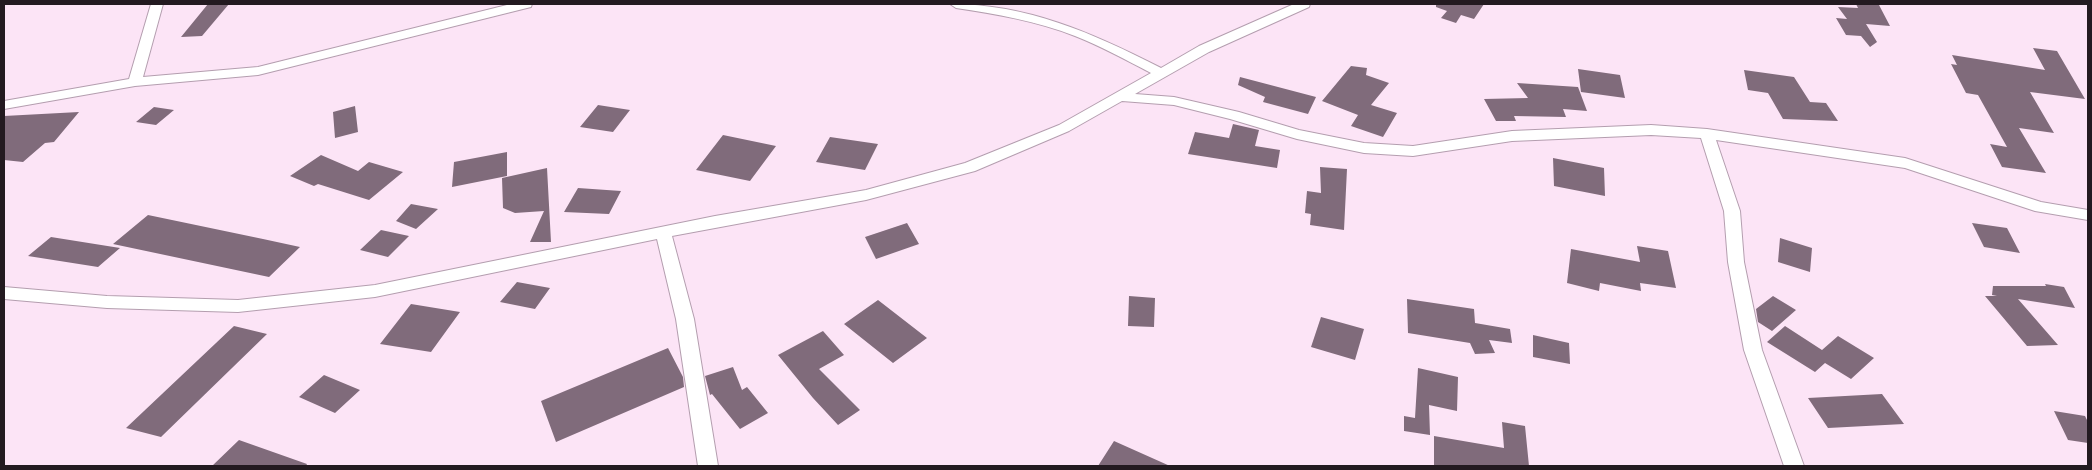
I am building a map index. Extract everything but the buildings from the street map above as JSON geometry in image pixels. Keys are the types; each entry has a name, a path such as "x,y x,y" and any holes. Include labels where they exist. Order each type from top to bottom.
{"street":[{"path":"135,82 157,4"},
{"path":"4,105 135,82 198,75 258,72 526,4"},
{"path":"956,4 1047,22 1080,33 1159,72"},
{"path":"4,293 107,302 238,306 375,291 663,233 866,195 970,167 1064,128 1120,97 1159,72 1204,49 1304,4"},
{"path":"1120,97 1174,101 1234,115 1296,134 1364,148 1413,151 1512,136 1570,132 1651,130 1707,134 1905,163 1932,170 2034,207 2088,215"},
{"path":"1707,134 1732,211 1736,262 1753,350 1794,466"},
{"path":"663,233 676,274 696,373 708,466"}]}
